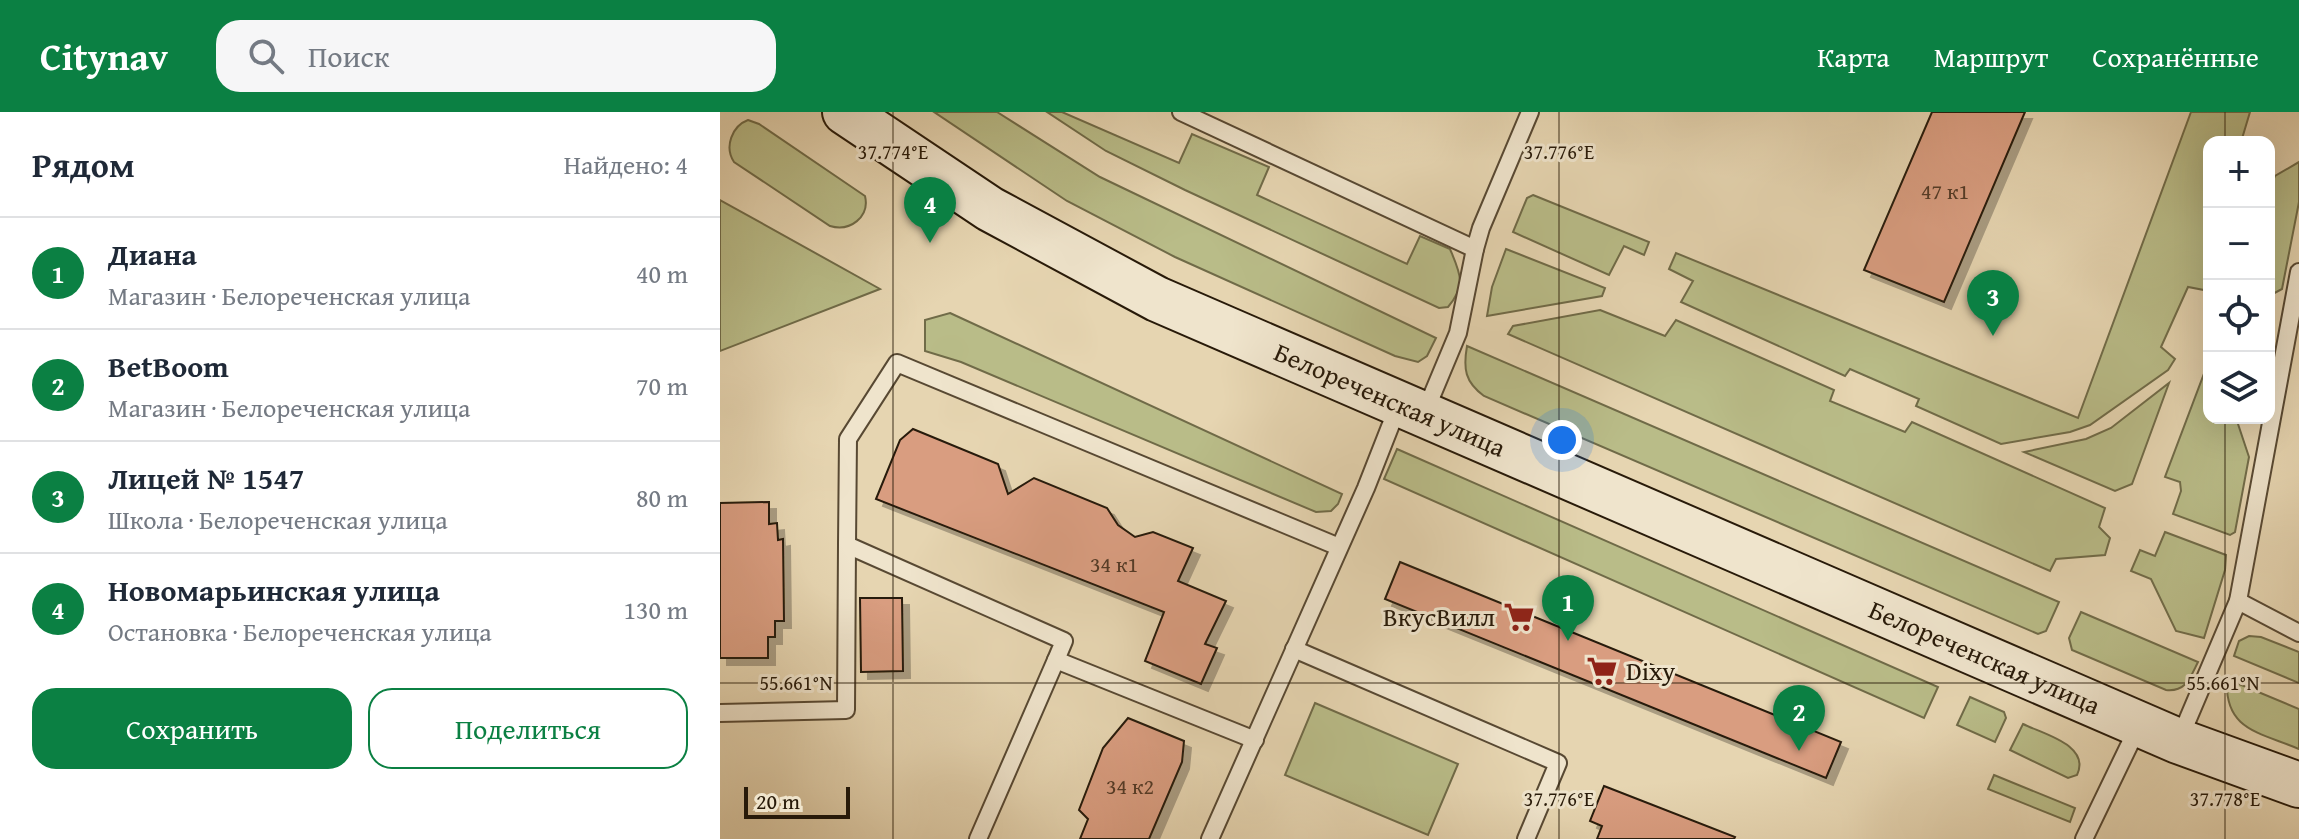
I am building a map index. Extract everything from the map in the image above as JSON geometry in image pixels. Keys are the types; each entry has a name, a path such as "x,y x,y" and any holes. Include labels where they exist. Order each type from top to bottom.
{"main road":[{"name":"Белореченская улица","path":"845,112 965,193 1144,292 2159,733 2299,785"},
{"name":"Белореченская улица","path":"2159,733 2299,814"}],"lane":[{"path":"1181,112 1475,249"},
{"path":"1210,839 1366,488 1458,333 1475,249 1530,112"},
{"path":"2084,839 2159,733 2238,601 2299,272"},
{"path":"720,713 846,710 848,439 897,363 1339,547"},
{"path":"847,545 1064,641 978,839"},
{"path":"2238,601 2299,633"},
{"path":"1294,649 1558,763 1526,839"},
{"path":"1056,660 1255,740"}],"green space":[{"path":"934,112 997,112 1100,177 1436,338 1427,356 1418,362 1395,356 1175,257 1067,201"},
{"path":"1047,112 1062,112 1179,163 1192,134 1269,167 1257,195 1407,264 1420,236 1450,249 1459,272 1458,292 1448,307 1439,308 1106,151"},
{"path":"2191,112 2250,112 2243,136 2203,136 2203,290 2188,287 2161,347 2175,359 2168,370 2090,425 2070,432 2001,444 1916,406 1919,399 1850,369 1845,376 1681,302 1693,281 1669,269 1676,253 2078,418"},
{"path":"748,120 759,124 865,196 866,204 857,221 845,227 830,226 734,162 730,150 731,138 738,127"},
{"path":"2299,162 2299,202 2282,289 2275,293 2275,208 2275,176"},
{"path":"1533,195 1649,242 1644,255 1624,246 1609,275 1513,232 1527,198"},
{"path":"720,200 880,289 720,351"},
{"path":"1506,249 1605,288 1602,296 1487,316 1492,287"},
{"path":"1600,310 1665,336 1676,320 1834,390 1830,401 1905,432 1912,422 2105,508 2099,527 2110,538 2105,555 2056,559 2050,571 1508,334 1513,326"},
{"path":"950,313 1342,494 1338,504 1331,511 1316,512 961,362 925,351 925,320"},
{"path":"1467,346 2059,602 2046,631 2038,634 1484,396 1469,380 1465,362"},
{"path":"2203,376 2203,424 2238,424 2249,457 2235,532 2230,535 2173,514 2181,491 2180,482 2165,477"},
{"path":"2169,383 2132,484 2115,491 2024,452 2086,439 2111,428"},
{"path":"1397,449 1938,687 1924,718 1384,479"},
{"path":"2165,532 2226,555 2225,570 2204,638 2176,631 2151,579 2131,571 2140,550 2155,556"},
{"path":"2081,612 2198,662 2190,678 2178,689 2166,690 2072,650 2069,638"},
{"path":"2249,636 2261,637 2299,652 2299,683 2234,656 2239,641"},
{"path":"2227,679 2299,709 2299,749 2258,733 2238,719 2231,709"},
{"path":"1970,697 2004,712 2006,718 1995,742 1957,725"},
{"path":"1315,703 1458,764 1428,835 1285,775"},
{"path":"2023,724 2071,748 2080,765 2077,775 2068,778 2010,750"},
{"path":"1994,775 2075,808 2070,822 1988,789"}],"building":[{"path":"1932,112 2025,112 1944,302 1864,270"},
{"path":"913,429 998,464 1008,494 1034,478 1107,508 1118,525 1135,537 1153,532 1193,548 1178,581 1226,601 1205,644 1217,648 1201,684 1145,661 1164,612 876,499 900,440"},
{"path":"769,502 769,524 777,523 778,540 783,539 784,621 775,621 775,637 768,637 768,658 720,658 720,503"},
{"path":"1400,562 1841,742 1826,778 1385,599"},
{"path":"860,598 902,598 903,671 861,672"},
{"path":"1128,718 1184,741 1182,762 1149,839 1080,839 1088,819 1079,810 1103,748"},
{"path":"1604,786 1735,837 1597,839 1602,826 1590,821"}],"place":[{"name":"Новомарьинская улица","path":"930,243"},
{"name":"Лицей № 1547","path":"1993,336"},
{"name":"ВкусВилл","path":"1519,617"},
{"name":"Диана","path":"1568,641"},
{"name":"Dixy","path":"1602,671"},
{"name":"BetBoom","path":"1799,751"}]}
